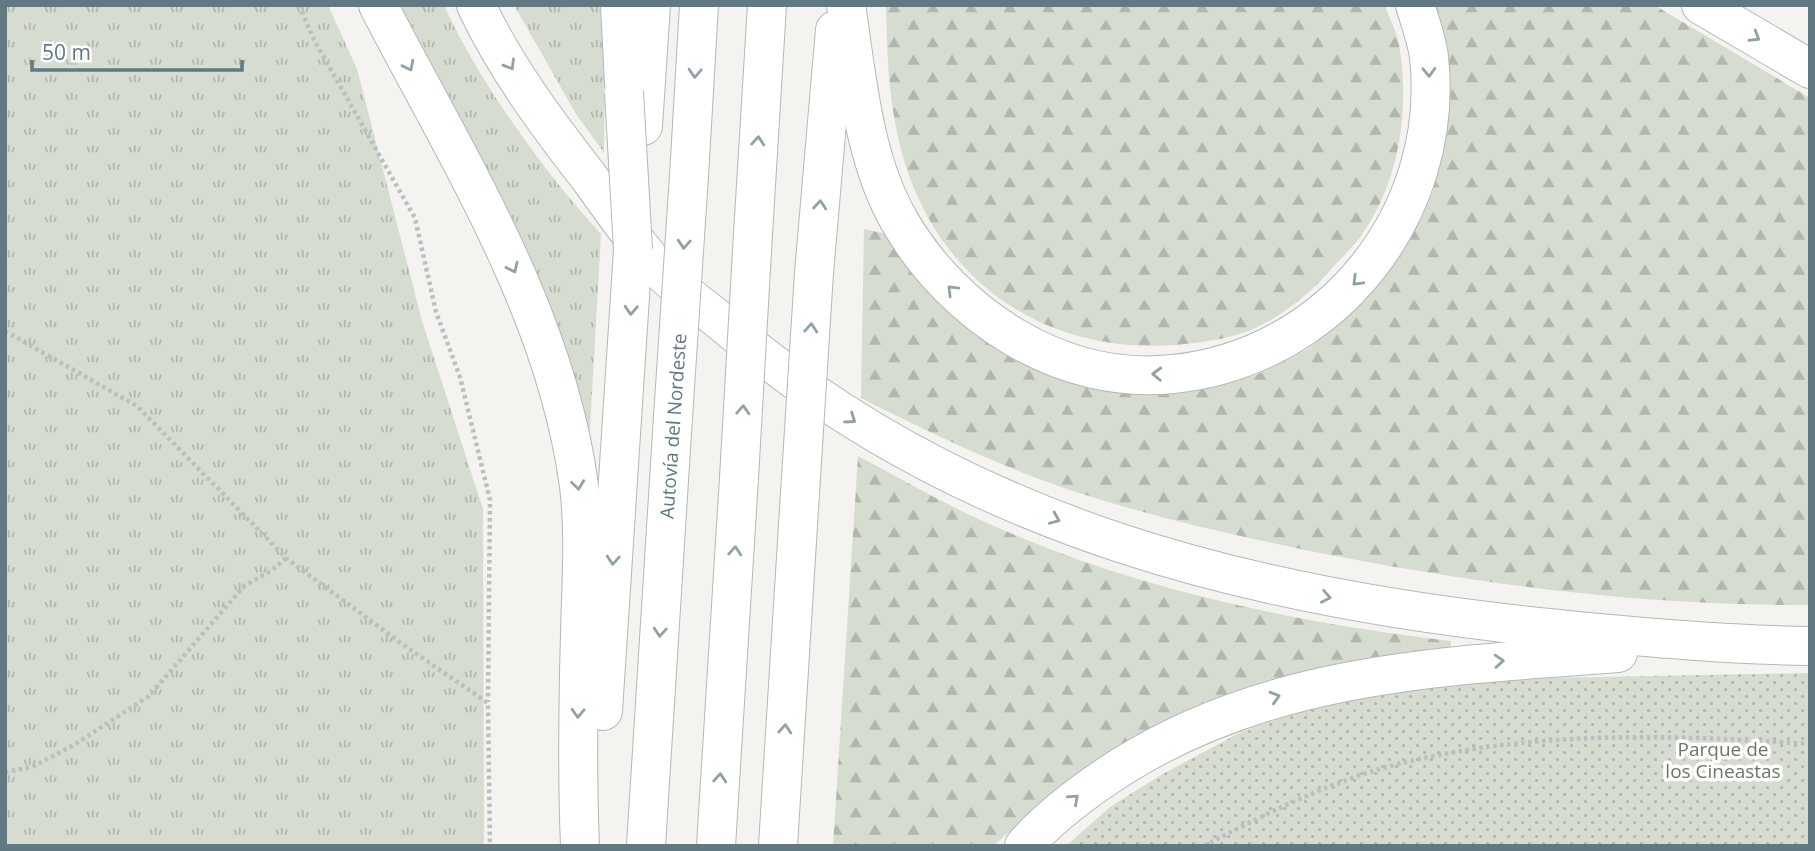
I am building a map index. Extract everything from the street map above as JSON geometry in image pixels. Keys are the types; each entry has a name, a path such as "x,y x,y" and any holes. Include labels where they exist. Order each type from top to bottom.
{"highway":[{"path":"378,5 515,271 547,351 568,424 579,488 582,544 576,764 580,846"},
{"path":"477,5 536,109 660,270 767,361 867,430 946,473 1081,530 1160,558 1259,584 1452,618 1724,645"},
{"path":"620,5 634,250"},
{"path":"594,846 651,5"},
{"name":"Autovía del Nordeste","path":"646,846 699,5"},
{"path":"716,846 767,5"},
{"path":"778,846 814,272 837,5"},
{"path":"846,5 875,162 898,219 927,265 963,301 1010,337 1064,361 1124,373 1172,374 1228,363 1273,344 1328,310 1371,267 1402,217 1420,167 1430,111 1429,55 1415,5"},
{"path":"1701,5 1810,69"},
{"path":"1024,846 1082,792 1144,752 1215,717 1279,695 1360,677 1439,665 1724,645 1810,646"}],"path":[{"path":"299,5 314,40 415,218 436,312 460,377 490,500 490,846"},
{"path":"5,331 137,406 286,558 401,644 488,703"},
{"path":"5,772 32,767 74,745 149,696 244,586 271,571 286,558"},
{"path":"1203,846 1268,812 1382,769 1511,742 1622,736 1810,744"}],"green space":[{"path":"5,5 328,5 357,69 422,321 483,509 484,846 5,846"},
{"path":"392,5 444,5 475,64 514,125 558,184 601,234 589,445"},
{"path":"514,5 600,5 605,47 604,153 576,114"},
{"path":"886,5 1385,5 1398,40 1403,93 1399,142 1386,190 1360,237 1328,273 1295,303 1257,327 1222,338 1175,345 1125,345 1078,336 1035,319 996,296 962,265 935,228 913,185 898,137 890,88"},
{"path":"1433,5 1654,5 1810,98 1810,605 1684,602 1559,591 1372,563 1248,538 1125,507 1038,479 861,398 864,229 887,234 906,266 928,292 955,318 1004,351 1149,393 1193,390 1256,375 1308,349 1359,306 1407,244 1433,192 1446,126"},
{"path":"858,456 969,515 1041,546 1098,566 1213,600 1272,613 1451,641 1450,651 1254,690 1148,729 1070,779 993,846 833,846"},
{"name":"Parque de los Cineastas","path":"1810,673 1810,846 1066,846 1110,807 1161,775 1241,732 1307,709 1447,680"}]}
